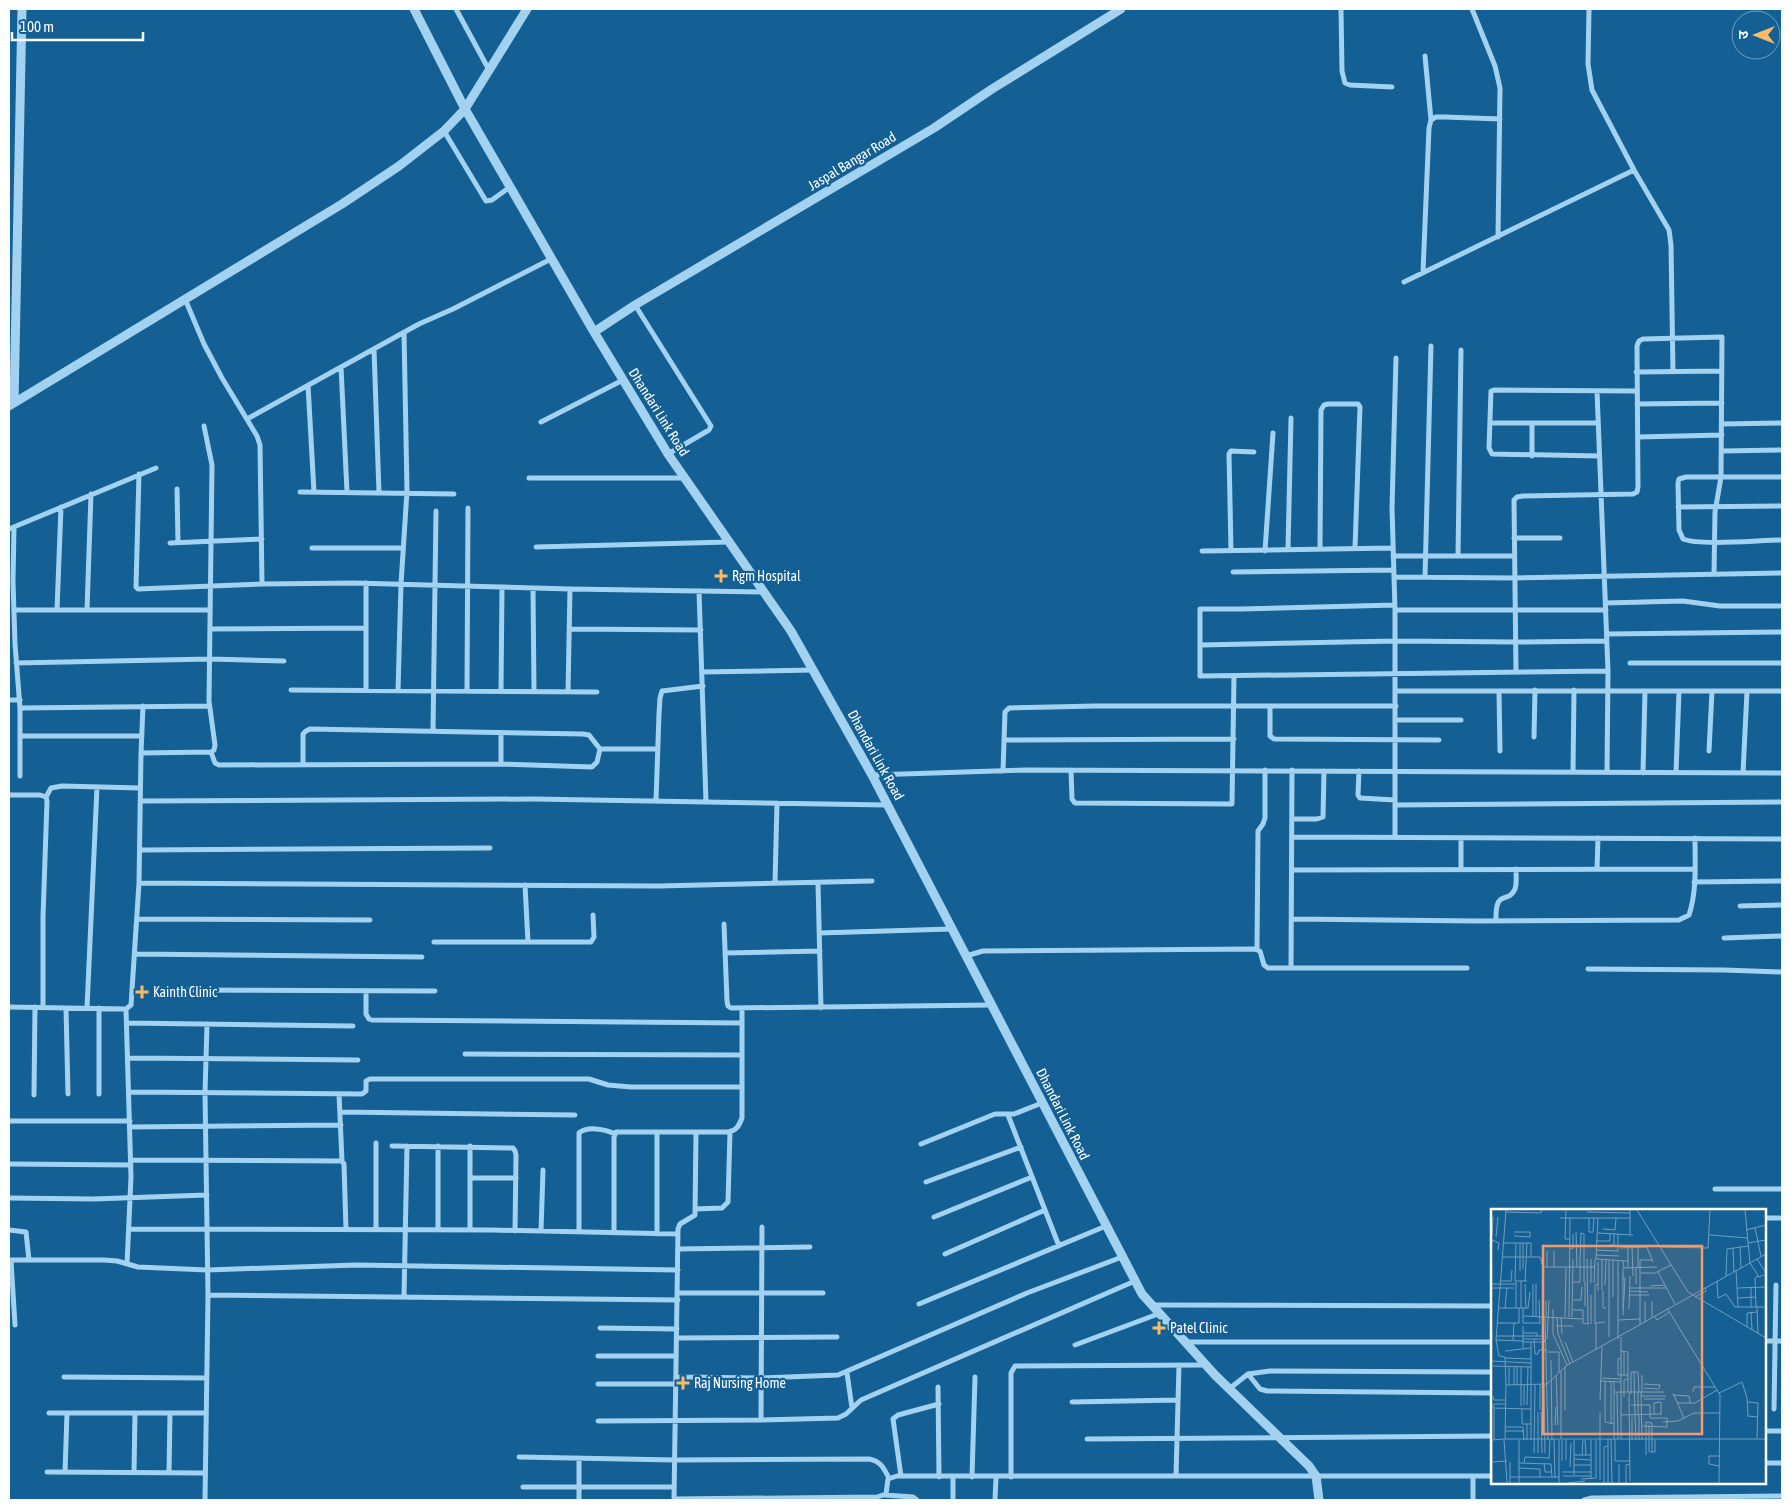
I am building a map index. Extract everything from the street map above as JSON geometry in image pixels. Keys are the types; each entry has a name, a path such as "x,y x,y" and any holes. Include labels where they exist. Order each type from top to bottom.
{"street":[{"path":"11,404 22,9"},
{"name":"Dhandari Link Road","path":"414,9 465,109 623,380 668,454 791,631 872,775 1142,1294 1183,1342 1309,1466 1316,1476"},
{"path":"456,9 489,70"},
{"path":"11,404 342,204 399,166 444,131 465,109 526,9"},
{"name":"Jaspal Bangar Road","path":"594,332 926,133 992,89 1121,9"},
{"path":"1341,9 1342,71 1345,83 1350,85 1392,87"},
{"path":"1472,9 1499,78 1498,236"},
{"path":"1589,9 1588,64 1592,90 1634,170 1669,230 1672,245 1673,372"},
{"path":"1423,272 1429,128 1431,120 1424,56"},
{"path":"1431,120 1444,116 1500,119"},
{"path":"444,131 486,201 492,200 510,187"},
{"path":"1404,282 1634,170"},
{"path":"247,419 404,332 552,259"},
{"path":"185,299 204,344 257,436 260,445 262,584"},
{"path":"635,306 711,426 708,430 668,454"},
{"path":"398,690 401,584 407,493 404,332"},
{"path":"1516,672 1514,500 1518,497 1633,494 1637,492 1637,346 1639,341 1643,339 1722,337 1722,451 1721,477 1716,507 1714,574"},
{"path":"1425,577 1431,346"},
{"path":"374,349 380,493"},
{"path":"1458,556 1461,350"},
{"path":"1395,837 1396,673 1392,456 1396,358"},
{"path":"341,367 347,492"},
{"path":"1636,372 1722,371"},
{"path":"541,422 623,380"},
{"path":"308,385 314,492"},
{"path":"1599,456 1492,454 1489,448 1490,393 1492,390 1636,391"},
{"path":"1597,390 1608,671 1607,772"},
{"path":"1636,404 1722,403"},
{"path":"1320,549 1321,410 1324,405 1328,404 1358,404 1360,406 1355,548"},
{"path":"1288,549 1291,418"},
{"path":"1490,423 1598,423"},
{"path":"1532,423 1532,456"},
{"path":"1722,424 1782,423"},
{"path":"204,426 212,465 209,706 215,745 214,750 211,752"},
{"path":"1265,551 1273,433"},
{"path":"1638,436 1722,435"},
{"path":"1722,451 1782,450"},
{"path":"1232,550 1229,454 1231,451 1254,452"},
{"path":"20,776 20,700 16,660 11,528 156,468"},
{"path":"140,474 136,587 141,589 262,584 366,583 764,592"},
{"path":"1782,477 1686,477 1679,479 1678,507 1679,530 1683,539 1688,541 1782,540"},
{"path":"529,478 685,478"},
{"path":"177,489 178,542"},
{"path":"300,492 454,494"},
{"path":"87,610 92,494"},
{"path":"1678,507 1782,506"},
{"path":"57,610 60,507"},
{"path":"467,691 466,586 468,508"},
{"path":"432,732 436,511"},
{"path":"1514,538 1560,538"},
{"path":"170,543 262,539"},
{"path":"536,547 729,542"},
{"path":"312,548 403,548"},
{"path":"1202,551 1393,548"},
{"path":"1394,556 1514,556"},
{"path":"1233,572 1394,570"},
{"path":"1394,577 1515,578 1782,572"},
{"path":"366,583 366,690"},
{"path":"501,691 502,587"},
{"path":"533,588 534,691"},
{"path":"568,692 570,589"},
{"path":"699,591 706,802"},
{"path":"1605,603 1683,602 1720,606 1782,606"},
{"path":"1606,610 1200,609 1200,676 1608,671"},
{"path":"14,610 210,610"},
{"path":"210,629 366,628"},
{"path":"569,629 701,630"},
{"path":"1606,634 1782,632"},
{"path":"1201,645 1395,641 1607,641"},
{"path":"9,658 16,660 210,659 284,661"},
{"path":"1630,663 1782,664"},
{"path":"702,672 813,670"},
{"path":"1071,770 1072,798 1075,802 1232,804 1234,676"},
{"path":"656,801 657,750 662,691 703,686"},
{"path":"291,690 597,692"},
{"path":"1499,690 1500,751"},
{"path":"1534,737 1535,690"},
{"path":"1573,772 1574,690"},
{"path":"1743,773 1747,690"},
{"path":"1396,691 1782,691"},
{"path":"1643,773 1645,691"},
{"path":"1676,773 1679,691"},
{"path":"1709,752 1712,691"},
{"path":"9,700 20,700"},
{"path":"9,1007 126,1009 132,1006 140,883 140,788 143,706"},
{"path":"20,708 209,706"},
{"path":"1270,706 1271,738 1395,741 1439,740"},
{"path":"1003,771 1005,712 1009,708 1396,706"},
{"path":"1396,720 1461,720"},
{"path":"303,765 303,734 310,729 583,734 589,735 600,749"},
{"path":"501,733 501,764"},
{"path":"20,736 142,736"},
{"path":"1004,740 1234,739"},
{"path":"211,752 216,763 219,765 501,764 592,767 597,762 600,749"},
{"path":"600,749 657,750"},
{"path":"141,753 211,752"},
{"path":"872,775 1071,770 1782,774"},
{"path":"1265,770 1265,822 1258,831 1258,950 1266,967 1467,968"},
{"path":"1291,968 1292,770"},
{"path":"1292,818 1317,819 1323,817 1324,771"},
{"path":"1359,771 1358,795 1360,798 1395,803 1782,802"},
{"path":"43,1008 43,917 48,808 46,796 51,788 55,786 140,788"},
{"path":"87,1008 97,787"},
{"path":"9,795 46,796"},
{"path":"140,800 534,799 887,805"},
{"path":"775,884 777,803"},
{"path":"1292,837 1782,839"},
{"path":"1461,838 1461,869"},
{"path":"1597,869 1598,838"},
{"path":"1292,919 1680,920 1689,915 1692,906 1695,838"},
{"path":"140,850 490,848"},
{"path":"1496,921 1497,903 1513,893 1515,889 1516,869"},
{"path":"1292,870 1694,869"},
{"path":"1694,882 1782,881"},
{"path":"140,883 659,886 872,882"},
{"path":"818,883 821,1008"},
{"path":"525,885 528,942"},
{"path":"1740,906 1782,906"},
{"path":"434,942 591,942 594,937 593,915"},
{"path":"138,918 370,920"},
{"path":"724,924 728,1006 731,1008 992,1006"},
{"path":"819,933 952,928"},
{"path":"1724,938 1782,936"},
{"path":"966,956 983,951 1258,950"},
{"path":"725,953 820,951"},
{"path":"136,954 422,957"},
{"path":"1588,969 1782,972"},
{"path":"158,990 435,991"},
{"path":"366,991 366,1014 372,1020 742,1023"},
{"path":"34,1095 35,1007"},
{"path":"66,1008 68,1094"},
{"path":"99,1008 99,1094"},
{"path":"126,1009 131,1162 127,1264"},
{"path":"579,1232 579,1133 583,1130 602,1129 615,1134 620,1132 730,1132 737,1128 742,1118 742,1009"},
{"path":"127,1023 353,1026"},
{"path":"205,1500 208,1295 205,1093 207,1024"},
{"path":"465,1054 742,1055"},
{"path":"128,1058 358,1060"},
{"path":"130,1092 364,1093 366,1081 370,1079 589,1079 608,1085 631,1087 742,1087"},
{"path":"339,1094 346,1230"},
{"path":"921,1144 995,1114 1008,1114 1042,1102"},
{"path":"340,1112 575,1114"},
{"path":"1008,1114 1059,1246"},
{"path":"9,1121 206,1126 341,1125"},
{"path":"657,1132 657,1234"},
{"path":"696,1132 695,1215 680,1224 678,1234 674,1499 858,1499 885,1495 914,1497 917,1500"},
{"path":"696,1209 722,1208 728,1202 730,1132"},
{"path":"614,1233 615,1134"},
{"path":"376,1143 376,1230"},
{"path":"392,1146 513,1148 515,1151 516,1178 515,1231"},
{"path":"404,1297 408,1146"},
{"path":"438,1146 438,1230"},
{"path":"470,1146 470,1230"},
{"path":"926,1182 1021,1148"},
{"path":"9,1164 342,1161"},
{"path":"541,1231 543,1170"},
{"path":"934,1217 1032,1177"},
{"path":"470,1178 516,1178"},
{"path":"1715,1189 1782,1189"},
{"path":"9,1198 93,1199 207,1195"},
{"path":"945,1254 1045,1210"},
{"path":"1766,1218 1782,1218"},
{"path":"919,1304 1106,1226"},
{"path":"761,1420 762,1227"},
{"path":"129,1229 470,1230 678,1234"},
{"path":"9,1230 26,1232 29,1260"},
{"path":"678,1249 810,1247"},
{"path":"676,1377 761,1378 838,1375 1027,1293 1122,1257"},
{"path":"15,1325 10,1260 104,1260 138,1267 207,1270 356,1265 678,1270"},
{"path":"598,1421 832,1419 842,1417 861,1400 1135,1281"},
{"path":"1774,1409 1776,1286"},
{"path":"678,1293 823,1293"},
{"path":"208,1295 678,1300"},
{"path":"1150,1305 1491,1306"},
{"path":"1075,1345 1158,1314"},
{"path":"600,1328 677,1329"},
{"path":"677,1338 837,1336"},
{"path":"1766,1341 1782,1341"},
{"path":"1183,1342 1491,1342"},
{"path":"598,1356 676,1356"},
{"path":"1176,1476 1179,1365"},
{"path":"1012,1477 1011,1373 1015,1366 1205,1365"},
{"path":"1229,1388 1248,1374 1270,1371 1491,1372"},
{"path":"847,1372 852,1408"},
{"path":"1248,1374 1260,1388 1267,1391 1491,1392"},
{"path":"64,1377 206,1378"},
{"path":"972,1477 975,1377"},
{"path":"598,1384 676,1384"},
{"path":"938,1387 939,1477"},
{"path":"1072,1402 1178,1400"},
{"path":"901,1476 893,1419 898,1415 938,1404"},
{"path":"49,1413 205,1413"},
{"path":"66,1472 67,1413"},
{"path":"134,1413 134,1472"},
{"path":"169,1472 170,1413"},
{"path":"1766,1431 1782,1431"},
{"path":"1087,1439 1491,1436"},
{"path":"519,1457 675,1460 869,1459 875,1460 880,1464 889,1478"},
{"path":"579,1500 580,1458"},
{"path":"1766,1463 1782,1463"},
{"path":"47,1472 205,1473"},
{"path":"889,1478 901,1476 1491,1476"},
{"path":"1316,1476 1319,1500"},
{"path":"1473,1476 1473,1500"},
{"path":"953,1477 953,1500"},
{"path":"995,1500 996,1477"},
{"path":"885,1495 889,1478"},
{"path":"523,1487 674,1487"},
{"path":"1584,1500 1592,1498 1782,1496"}],"place":[{"name":"Rgm Hospital","path":"721,576"},
{"name":"Kainth Clinic","path":"142,992"},
{"name":"Patel Clinic","path":"1159,1328"},
{"name":"Raj Nursing Home","path":"683,1383"}]}
